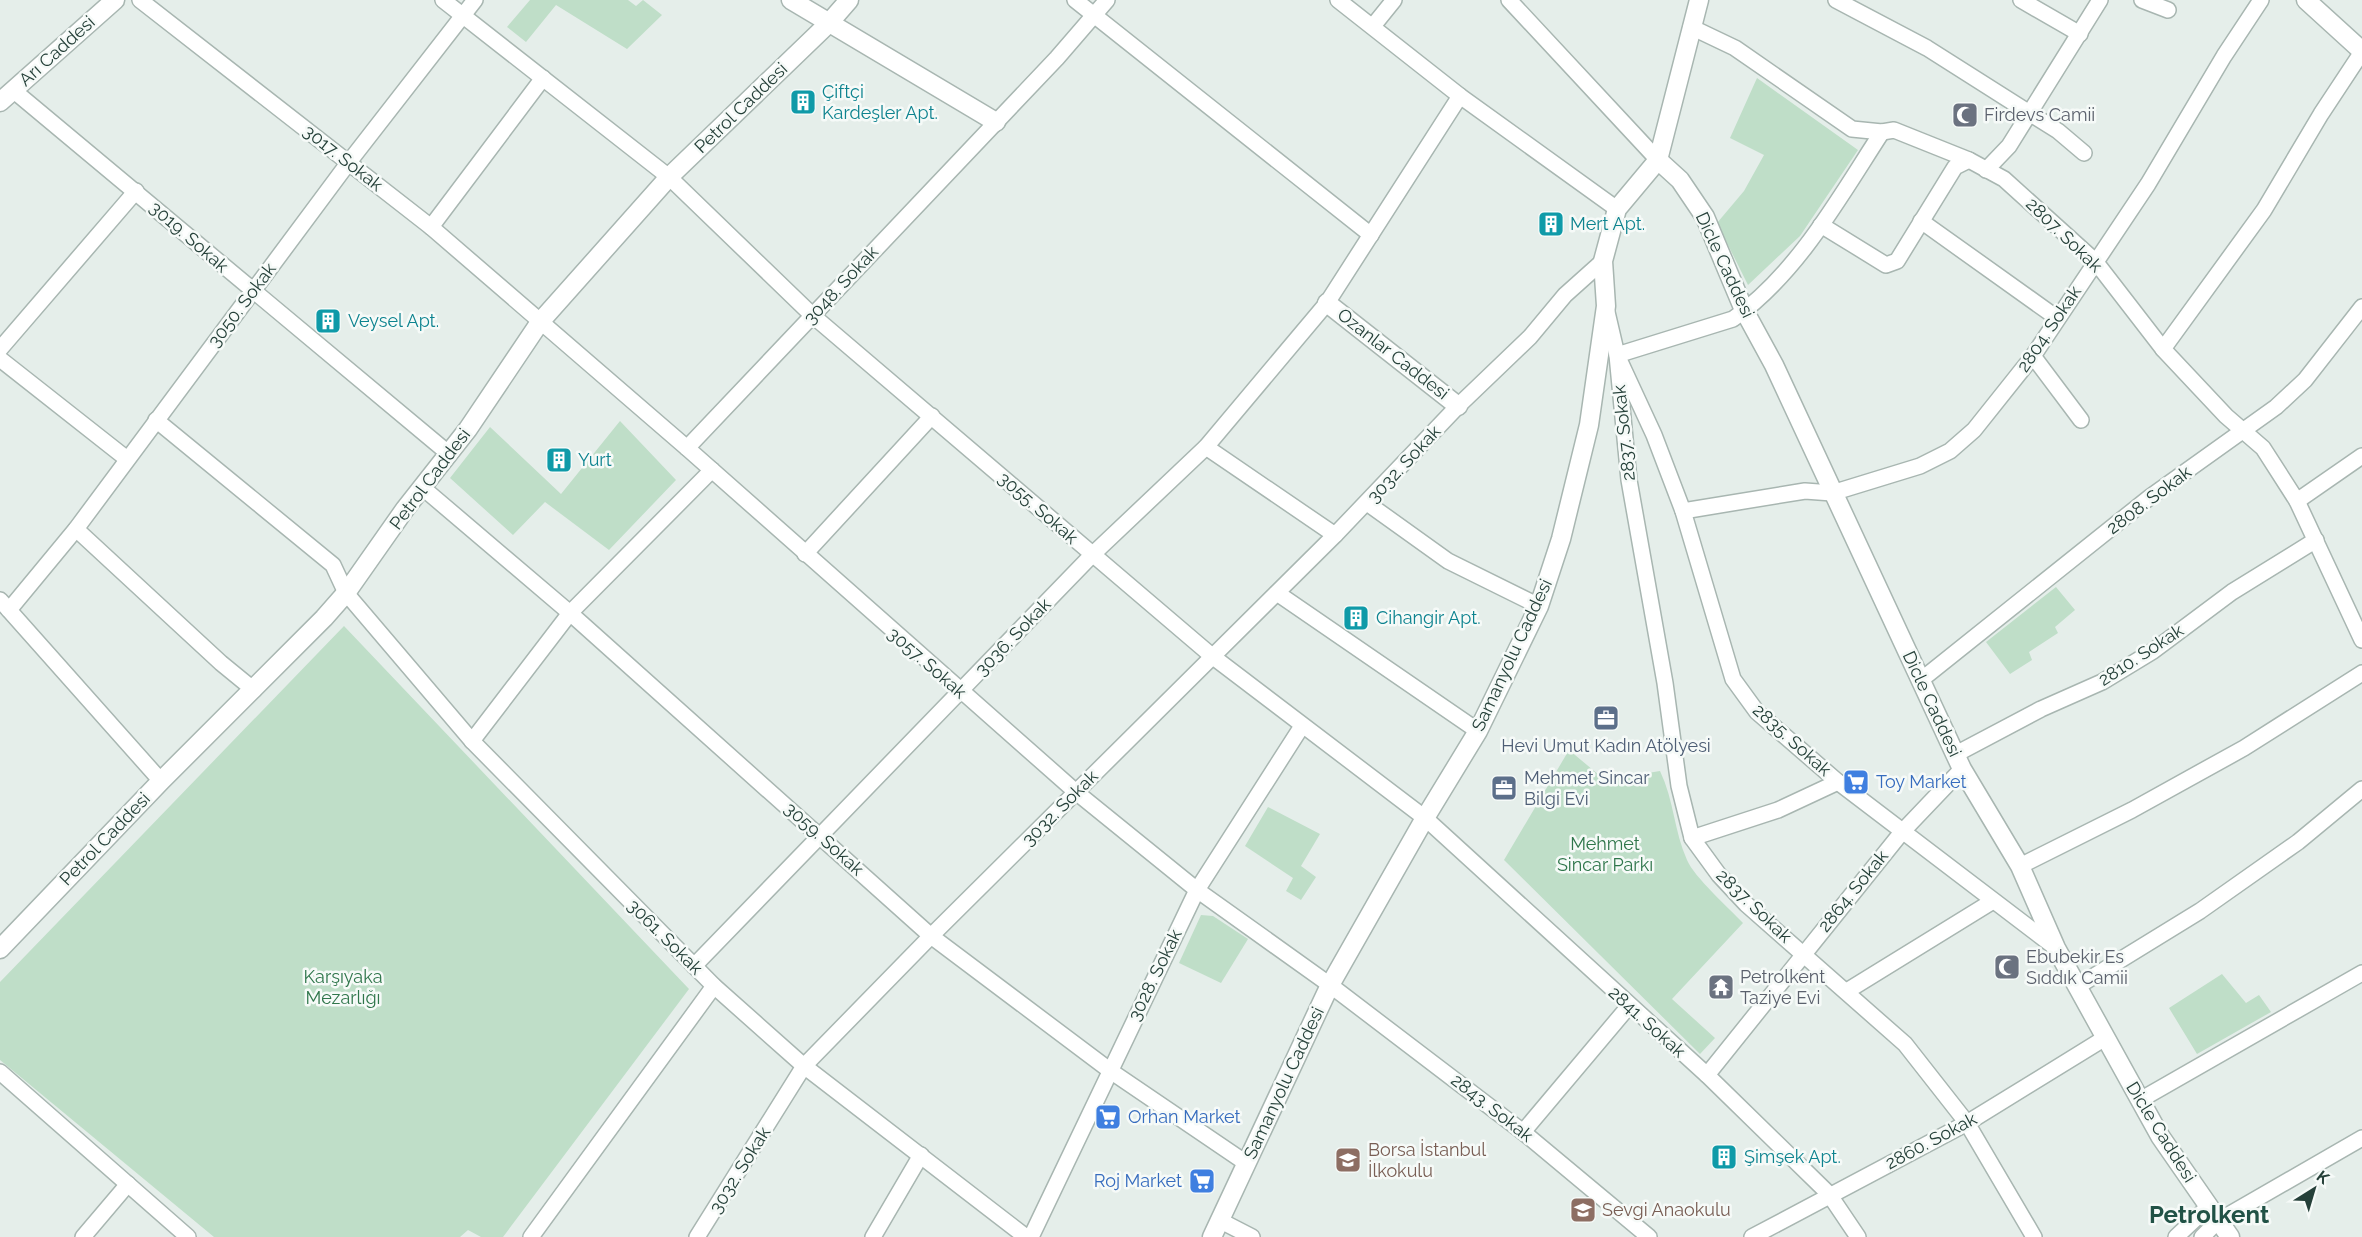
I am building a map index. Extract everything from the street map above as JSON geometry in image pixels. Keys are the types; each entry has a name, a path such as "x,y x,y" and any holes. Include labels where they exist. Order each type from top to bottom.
{"street":[{"name":"Arı Caddesi","path":"7,96 115,0"},
{"name":"3017. Sokak","path":"140,0 430,227 540,322"},
{"name":"3055. Sokak","path":"442,0 669,177 812,315 1212,656 1425,818"},
{"name":"3050. Sokak","path":"5,605 76,529 349,162 476,0"},
{"path":"790,0 996,122"},
{"name":"Petrol Caddesi","path":"0,950 161,781 254,690 346,593 515,361 540,322 669,177 830,23 849,0"},
{"path":"1075,0 1371,235"},
{"name":"3048. Sokak","path":"687,448 996,122 1107,0"},
{"path":"1338,0 1460,96 1617,209"},
{"path":"1373,26 1394,0"},
{"path":"1509,0 1658,160"},
{"name":"Samanyolu Caddesi","path":"1212,1237 1330,985 1425,818 1478,731 1539,606 1562,539 1589,425 1606,306 1603,261 1617,209 1658,160 1699,0"},
{"path":"1836,0 1927,48 2031,113 2071,140 2084,153"},
{"path":"2021,0 2080,33"},
{"path":"1986,170 2001,157 2031,113 2100,0"},
{"path":"2142,0 2168,10"},
{"name":"2804. Sokak","path":"1683,511 1805,491 1832,493 1920,466 1950,452 1974,430 2033,356 2148,184 2224,56 2261,0"},
{"path":"2163,349 2264,210 2321,114 2362,51 2306,0"},
{"name":"2807. Sokak","path":"1691,27 1735,48 1852,129 1882,132 1894,130 1969,160 2004,179 2095,261 2163,349 2226,416 2263,448 2297,501 2362,640"},
{"path":"430,227 543,78"},
{"name":"3019. Sokak","path":"7,96 136,191 252,292 448,453"},
{"name":"3036. Sokak","path":"694,966 1092,555 1206,447 1327,303 1460,96"},
{"path":"1617,355 1732,319 1744,310 1771,285 1821,225 1882,132"},
{"name":"Dicle Caddesi","path":"1658,160 1680,180 1705,216 1744,310 1774,364 1832,493 1959,761 2020,866 2056,948 2160,1136 2230,1237"},
{"path":"1821,225 1887,265 1897,261 1955,167 1969,160"},
{"path":"0,349 136,191"},
{"path":"1921,221 2057,318"},
{"name":"3032. Sokak","path":"698,1237 804,1066 931,936 1367,503 1458,406 1530,337 1566,295 1603,261"},
{"name":"Ozanlar Caddesi","path":"1327,303 1458,406"},
{"name":"2835. Sokak","path":"1606,306 1617,355 1654,435 1683,511 1733,679 1756,712 1838,782 2056,948"},
{"name":"2808. Sokak","path":"1921,680 2150,497 2244,431 2305,380 2362,307"},
{"name":"3057. Sokak","path":"540,322 687,448 960,692 1076,792 1197,890 1330,985"},
{"name":"2837. Sokak","path":"1617,355 1629,480 1665,683 1679,786 1692,838 1719,875 1746,904 1905,1044 1967,1123 2034,1237"},
{"path":"2033,356 2081,420"},
{"path":"0,359 127,459"},
{"path":"805,554 932,416"},
{"name":"3061. Sokak","path":"156,420 333,565 346,593 472,741 714,986 804,1066 1026,1237"},
{"path":"1206,447 1335,535"},
{"path":"2297,501 2362,456"},
{"path":"472,741 570,613 712,470"},
{"name":"3059. Sokak","path":"423,488 570,613 821,835 931,936 1112,1072 1246,1163"},
{"path":"1367,503 1448,561 1539,606"},
{"path":"76,529 221,663 254,690"},
{"name":"2810. Sokak","path":"1959,761 2041,709 2102,682 2153,651 2232,592 2316,540"},
{"path":"1277,593 1478,731"},
{"path":"5,605 161,781"},
{"path":"2020,866 2132,810 2244,748 2362,673"},
{"name":"3028. Sokak","path":"1031,1237 1112,1072 1124,1039 1197,890 1302,726"},
{"name":"2864. Sokak","path":"1707,1075 1802,953 1959,761"},
{"path":"1692,838 1778,810 1838,782"},
{"path":"2078,986 2200,911 2298,842 2362,789"},
{"name":"2841. Sokak","path":"1425,818 1707,1075 1829,1194 1858,1237"},
{"path":"1847,992 1992,900"},
{"path":"2140,1100 2362,973"},
{"name":"2843. Sokak","path":"1330,985 1523,1132 1649,1237"},
{"path":"532,1237 714,986"},
{"path":"1523,1132 1629,1006"},
{"name":"2860. Sokak","path":"1752,1237 1829,1194 1967,1123 2105,1038"},
{"path":"0,1072 188,1237"},
{"path":"2176,1237 2213,1213 2362,1138"},
{"path":"873,1237 921,1155"},
{"path":"82,1237 128,1184"},
{"path":"2202,1237 2213,1213"},
{"path":"1219,1220 1252,1237"}],"green space":[{"path":"530,0 628,0 636,6 643,0 662,15 627,49 556,5 526,42 507,27"},
{"path":"1757,78 1858,150 1800,236 1748,285 1717,223 1744,191 1764,155 1730,138"},
{"path":"620,421 676,480 609,550 545,502 513,535 450,478 490,427 561,494"},
{"path":"2056,587 2075,610 2055,627 2058,633 2029,652 2032,660 2010,674 1986,642"},
{"name":"Karşıyaka Mezarlığı","path":"344,626 689,989 503,1237 481,1237 468,1230 460,1237 214,1237 0,1060 0,982"},
{"name":"Mehmet Sincar Parkı","path":"1569,750 1605,780 1660,771 1687,860 1704,883 1743,923 1672,999 1715,1038 1700,1054 1504,860"},
{"path":"1268,807 1320,834 1301,866 1316,877 1301,900 1286,891 1293,878 1245,846"},
{"path":"1201,915 1213,916 1248,939 1221,983 1179,963"},
{"path":"2222,974 2246,1003 2259,995 2271,1012 2197,1054 2169,1008"}],"place":[{"name":"Çiftçi Kardeşler Apt.","path":"803,102"},
{"name":"Firdevs Camii","path":"1965,115"},
{"name":"Mert Apt.","path":"1551,224"},
{"name":"Veysel Apt.","path":"328,321"},
{"name":"Yurt","path":"559,460"},
{"name":"Cihangir Apt.","path":"1356,618"},
{"name":"Hevi Umut Kadın Atölyesi","path":"1606,718"},
{"name":"Toy Market","path":"1856,782"},
{"name":"Mehmet Sincar Bilgi Evi","path":"1504,788"},
{"name":"Ebubekir Es Sıddık Camii","path":"2007,967"},
{"name":"Petrolkent Taziye Evi","path":"1721,987"},
{"name":"Orhan Market","path":"1108,1117"},
{"name":"Şimşek Apt.","path":"1724,1157"},
{"name":"Borsa İstanbul İlkokulu","path":"1348,1160"},
{"name":"Roj Market","path":"1202,1181"},
{"name":"Sevgi Anaokulu","path":"1583,1210"}],"district":[{"name":"Petrolkent","path":"2209,1215"}]}
